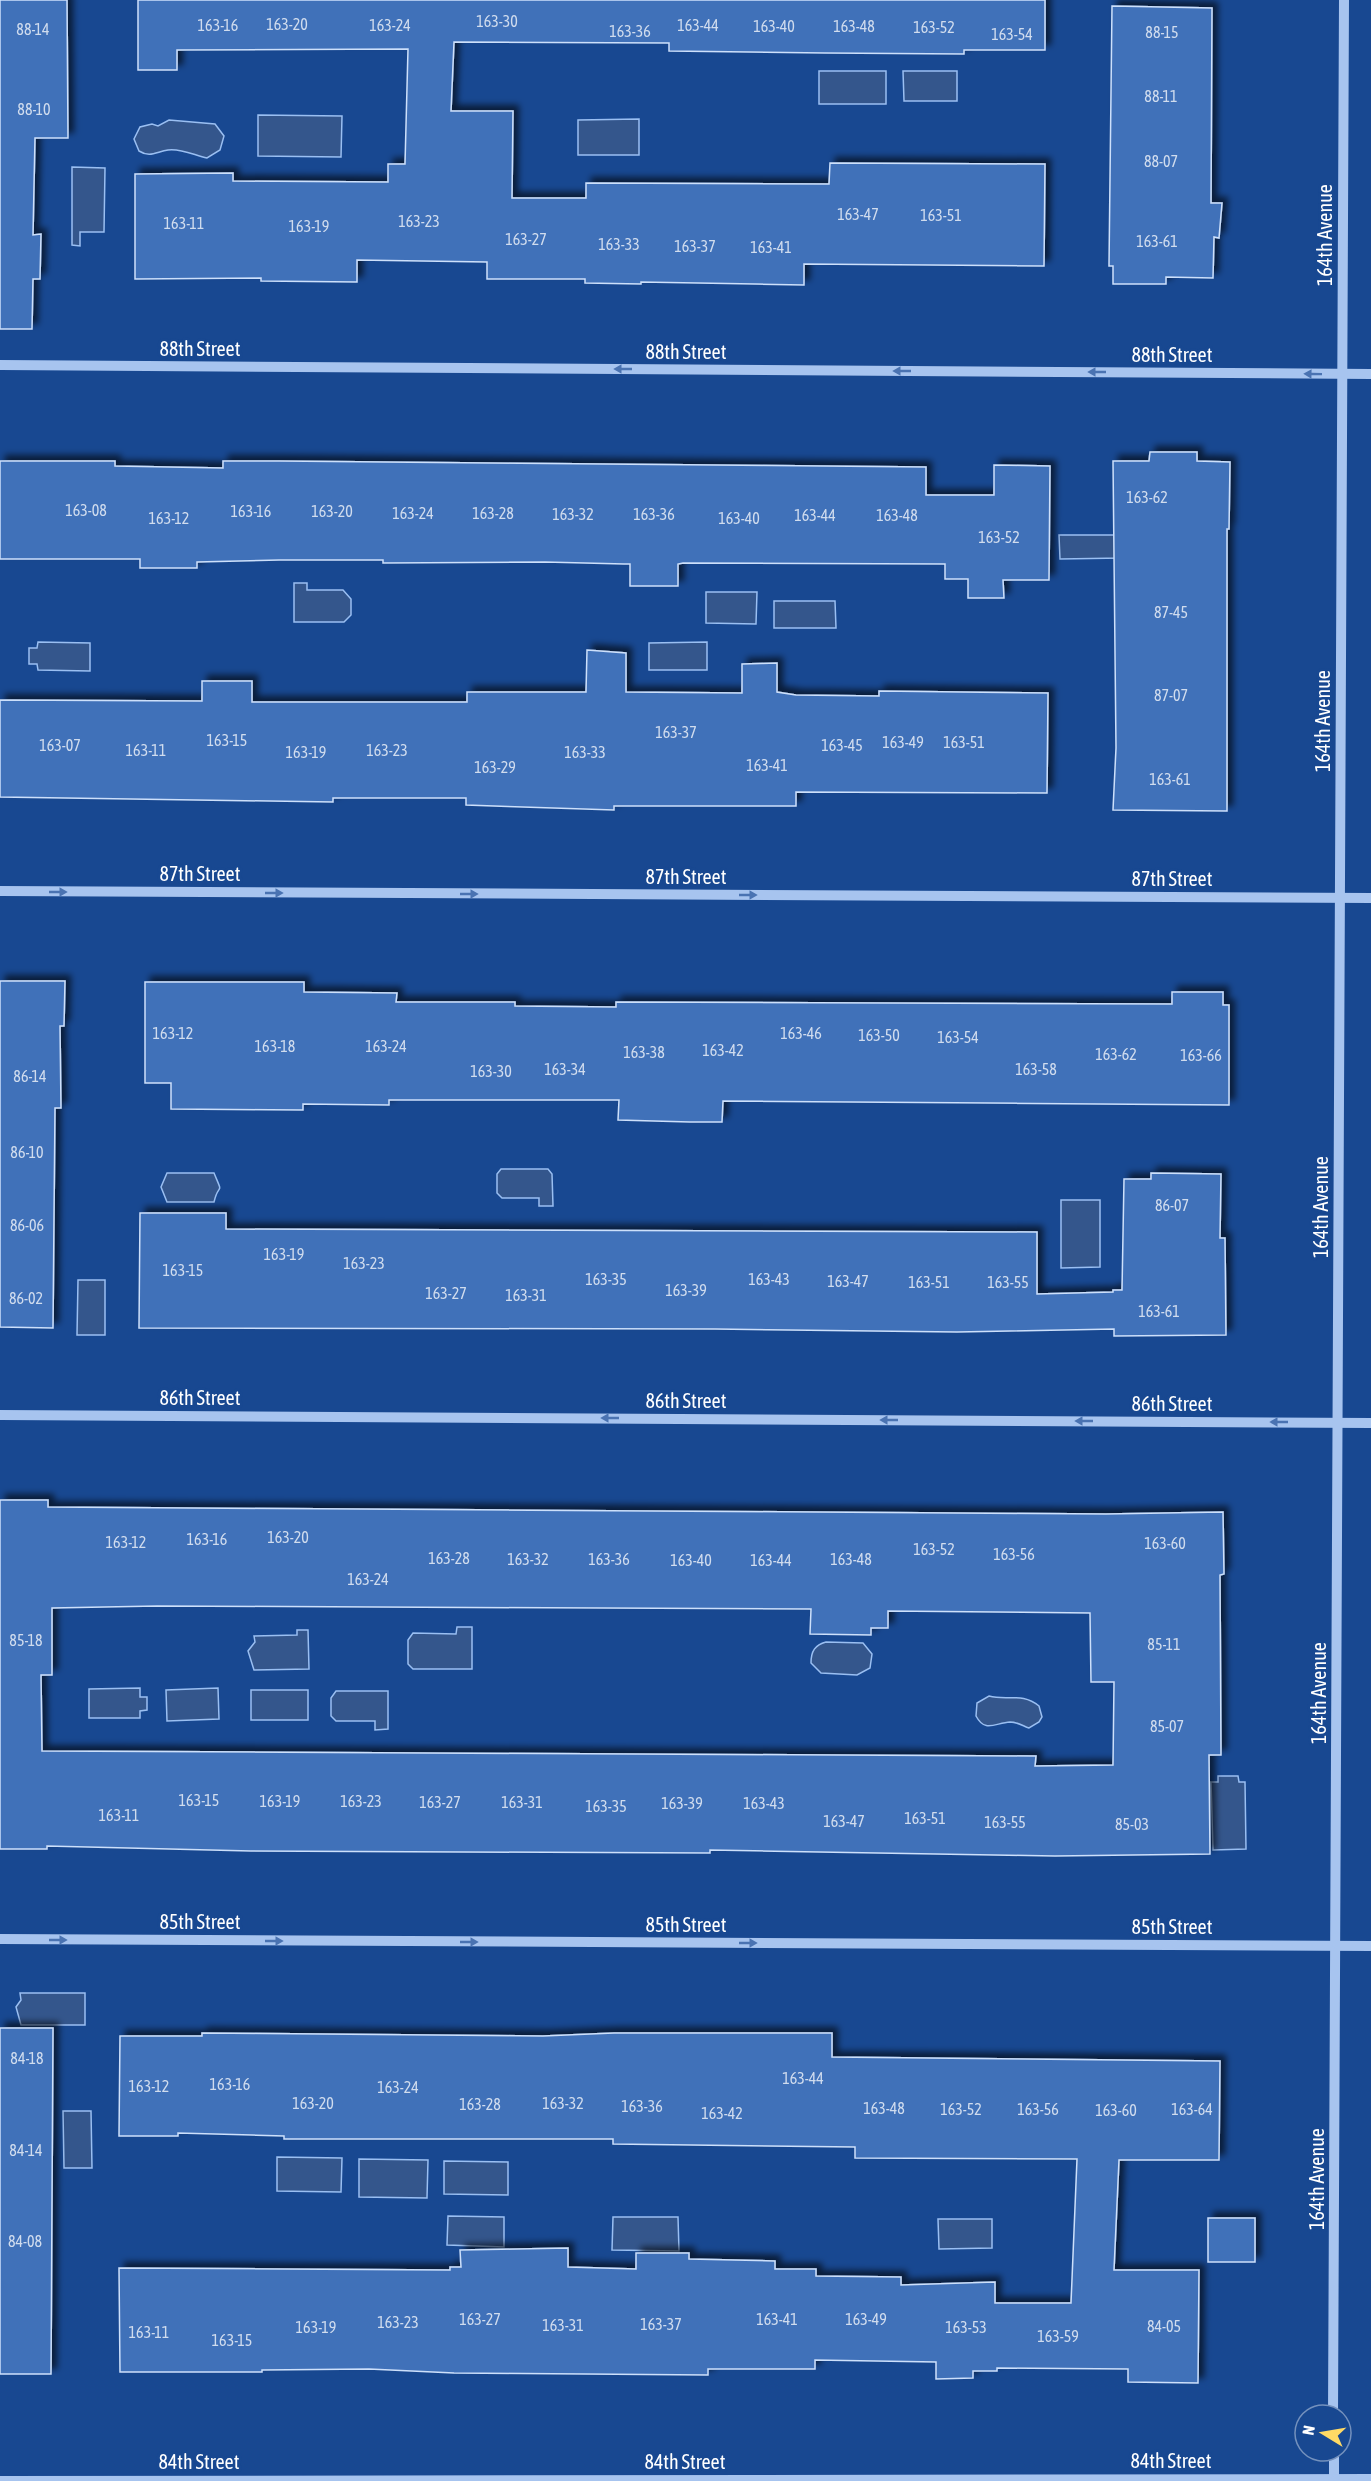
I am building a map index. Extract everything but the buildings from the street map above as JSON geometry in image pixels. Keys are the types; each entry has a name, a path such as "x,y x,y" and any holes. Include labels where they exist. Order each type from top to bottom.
{"street":[{"name":"164th Avenue","path":"1333,2403 1344,0"},
{"name":"88th Street","path":"0,365 1371,374"},
{"name":"87th Street","path":"0,891 1371,898"},
{"name":"86th Street","path":"0,1415 1371,1423"},
{"name":"85th Street","path":"0,1939 1371,1946"},
{"path":"1334,2463 1334,2480"},
{"name":"84th Street","path":"0,2481 1371,2479"}],"water":[{"path":"819,71 886,71 886,104 819,104"},
{"path":"903,71 957,71 957,101 904,101"},
{"path":"258,115 342,116 341,157 258,156"},
{"path":"639,119 639,155 578,155 578,120"},
{"path":"169,120 215,124 224,136 220,150 207,158 177,150 150,154 139,151 134,139 140,127 152,124 158,126"},
{"path":"72,167 105,168 104,232 80,232 80,246 72,245"},
{"path":"1059,535 1122,535 1122,558 1060,559"},
{"path":"294,583 307,583 307,590 343,590 351,599 351,615 344,622 294,622"},
{"path":"706,592 757,592 756,624 706,623"},
{"path":"774,601 835,601 836,628 774,628"},
{"path":"38,642 90,643 90,671 38,670 37,664 29,664 29,648 37,648"},
{"path":"707,642 707,670 649,670 649,643"},
{"path":"501,1169 548,1169 552,1174 553,1206 539,1206 539,1198 502,1198 497,1193 497,1174"},
{"path":"167,1173 214,1173 220,1189 214,1202 167,1202 161,1187"},
{"path":"1061,1200 1100,1200 1100,1267 1061,1268"},
{"path":"78,1280 105,1280 105,1335 77,1335"},
{"path":"457,1627 472,1627 472,1669 413,1669 408,1664 408,1640 413,1633 456,1634"},
{"path":"297,1630 308,1630 309,1669 254,1670 248,1651 255,1642 254,1636 297,1635"},
{"path":"826,1642 863,1643 872,1654 870,1668 857,1675 821,1673 811,1663 811,1659 816,1647"},
{"path":"140,1688 140,1697 147,1697 147,1710 140,1711 140,1718 89,1718 89,1689"},
{"path":"218,1688 219,1719 167,1721 166,1690"},
{"path":"251,1690 308,1690 308,1720 251,1720"},
{"path":"336,1691 388,1691 388,1729 375,1730 375,1721 336,1721 331,1716 331,1698"},
{"path":"989,1696 1027,1699 1039,1706 1042,1717 1039,1722 1029,1728 1013,1722 987,1726 976,1716 977,1703"},
{"path":"1218,1776 1238,1776 1239,1782 1245,1782 1246,1849 1213,1850 1211,1782 1218,1782"},
{"path":"20,1993 85,1993 85,2025 21,2025 16,2007 21,2000"},
{"path":"63,2111 91,2111 92,2168 64,2168"},
{"path":"277,2157 342,2158 341,2192 277,2191"},
{"path":"359,2159 428,2160 427,2198 359,2197"},
{"path":"444,2161 508,2162 508,2195 444,2194"},
{"path":"448,2216 504,2217 504,2247 447,2245"},
{"path":"613,2217 678,2217 679,2251 612,2250"},
{"path":"938,2219 992,2219 992,2248 939,2249"}]}
